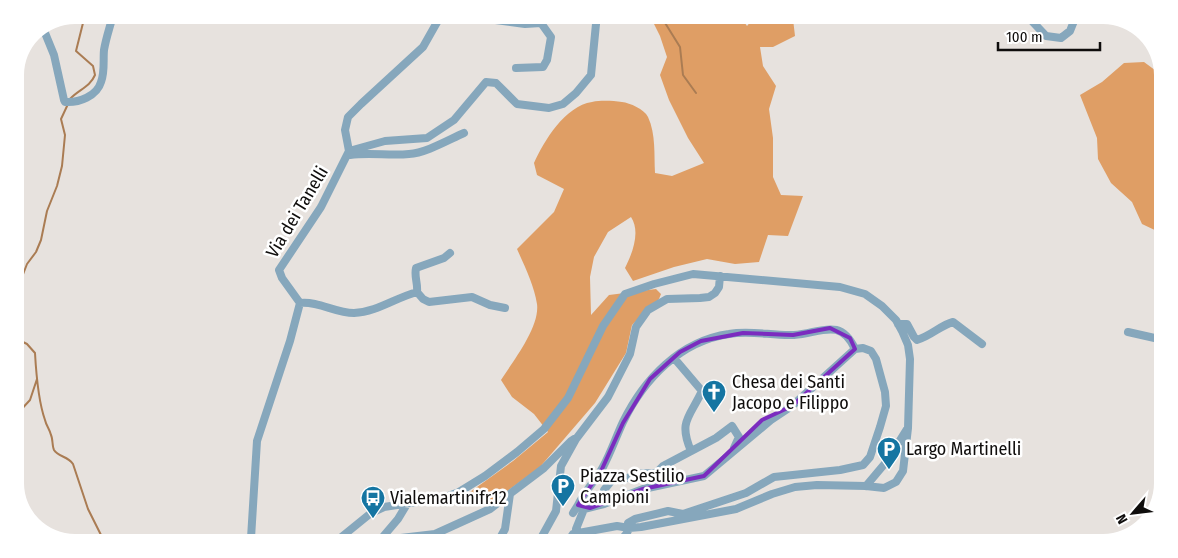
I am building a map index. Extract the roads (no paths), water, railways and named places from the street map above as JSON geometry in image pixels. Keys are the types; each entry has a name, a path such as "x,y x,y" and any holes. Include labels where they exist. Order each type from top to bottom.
{"street":[{"path":"45,33 54,55 64,100 65,102 76,102 90,95 102,81 104,51 112,24"},
{"path":"348,153 344,130 348,117 423,47 436,24"},
{"path":"516,68 543,67 547,60 551,37 542,24"},
{"path":"348,153 385,141 427,138 454,120 486,82 496,83 517,104 548,108 563,104 592,75 596,24"},
{"path":"1035,24 1046,36 1061,38 1070,31 1073,24"},
{"path":"348,153 411,154 464,133"},
{"name":"Via dei Tanelli","path":"300,303 282,278 279,270 321,207 348,153"},
{"path":"450,253 444,258 416,268 414,276 417,292 423,299 429,302 472,297 490,305 505,308"},
{"path":"345,534 371,513 384,507 443,498 459,492 518,452 544,429 568,398 603,326 625,294 693,274 827,285 856,290 871,297 882,306 898,324 905,338 910,359 908,428 904,465 900,477 891,486 884,488 818,485 795,487 736,509 629,528 617,526 576,534 583,505 633,404 650,379 680,352 702,341 728,334 743,332 793,335 830,328 840,330 850,338 855,349"},
{"path":"543,534 556,511 561,466 576,439 608,397 630,354 636,327 648,310 667,299 709,297 719,287 720,276"},
{"path":"251,534 257,441 290,341 300,303 312,302 352,313 374,309 417,292"},
{"path":"898,324 907,324 914,337 918,340 953,322 982,344"},
{"path":"1128,332 1154,338"},
{"path":"573,513 583,505 604,504 642,489 704,476 771,420 792,406 855,349 863,348 871,351 876,359 886,392 886,406 870,457 863,465 840,470 774,477 746,493 683,514 668,511 635,519 628,523 629,528 626,534"},
{"path":"674,358 702,391 686,421 684,429 691,451"},
{"path":"739,437 742,437 762,420 785,411"},
{"path":"600,472 612,480 640,474 656,473 662,466 716,438 732,426 739,437 738,442 728,456"},
{"path":"866,486 887,461 908,428"},
{"path":"434,534 490,509 544,468 571,441 576,439"},
{"path":"604,504 604,490 612,480"},
{"path":"502,534 505,529 510,494"},
{"path":"385,534 398,519 407,504"}],"waterway":[{"path":"70,99 90,83 95,75 93,66 76,51 83,24"},
{"path":"666,24 680,47 683,75 696,93"},
{"path":"24,272 41,240 47,211 57,186 62,166 65,135 61,119 68,104"},
{"path":"24,342 35,353 41,405 52,437 53,448 58,454 73,464 88,509 100,534"},
{"path":"24,406 30,400 37,379"}],"place":[{"name":"Chesa dei Santi Jacopo e Filippo","path":"714,413"},
{"name":"Largo Martinelli","path":"889,470"},
{"name":"Piazza Sestilio Campioni","path":"563,507"},
{"name":"Vialemartinifr.12","path":"373,519"}]}
